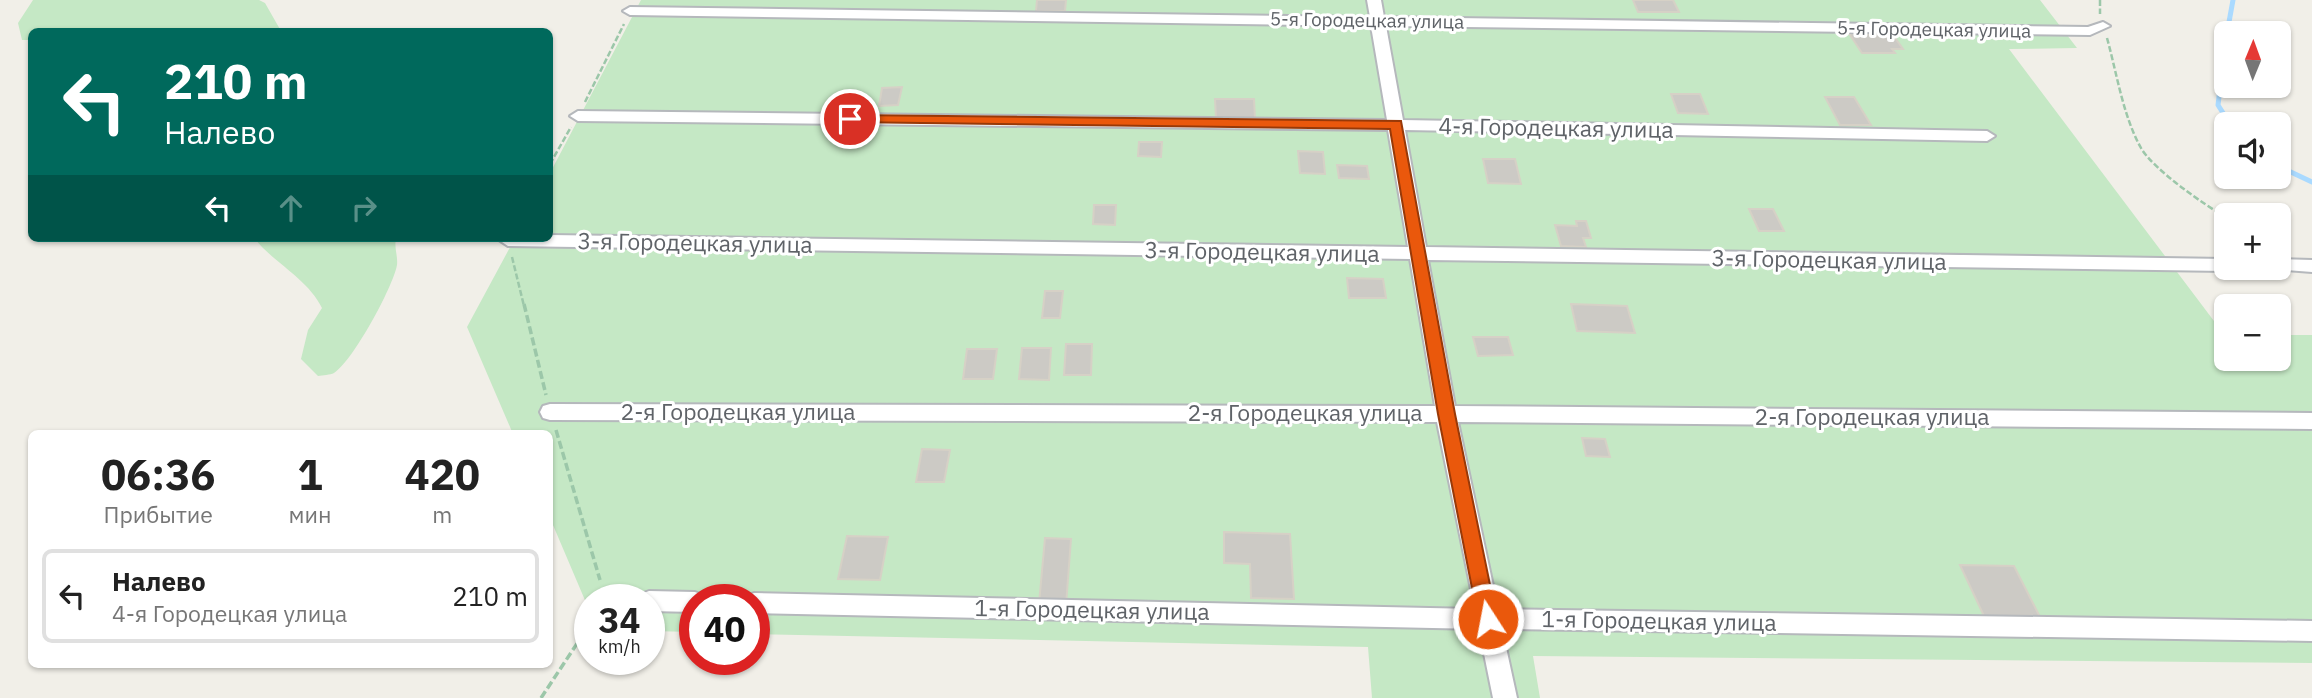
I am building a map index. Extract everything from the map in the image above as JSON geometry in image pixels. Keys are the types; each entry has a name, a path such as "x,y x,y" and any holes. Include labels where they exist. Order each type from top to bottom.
{"street":[{"name":"5-я Городецкая улица","path":"630,11 1376,10 1987,31 2090,31 2103,26"},
{"path":"1376,10 1446,414 1505,698"},
{"name":"3-я Городецкая улица","path":"553,241 2214,265"},
{"path":"2291,265 2312,266"},
{"name":"2-я Городецкая улица","path":"550,412 1446,414 2312,421"},
{"name":"1-я Городецкая улица","path":"770,603 1488,619 2312,631"}],"lane":[{"name":"4-я Городецкая улица","path":"578,116 1396,124 1987,136"}],"path":[{"path":"2100,0 2099,12 2127,111 2142,150 2198,202 2214,211"},
{"path":"553,159 578,116 630,11"},
{"path":"541,698 574,648"}],"green space":[{"path":"33,0 259,0 265,3 279,28 28,28 28,40 22,40 18,23"},
{"path":"641,0 2040,0 2077,48 2009,49 2214,321 2214,371 2291,371 2291,335 2312,335 2312,663 1533,656 1540,698 1372,698 1368,647 770,634 770,584 679,584 679,632 665,631 665,584 578,584 553,525 553,430 511,430 467,327 513,242 553,242 553,167"},
{"path":"258,242 395,242 397,265 388,289 361,339 334,373 318,376 301,359 308,330 322,308 316,297"}],"building":[{"path":"1037,0 1066,0 1065,11 1036,11"},
{"path":"1633,0 1673,0 1679,12 1638,12"},
{"path":"1848,32 1893,35 1903,49 1892,49 1895,53 1862,53"},
{"path":"902,87 898,105 879,106 882,88"},
{"path":"1671,94 1700,94 1708,114 1678,113"},
{"path":"1825,97 1854,97 1871,125 1840,125"},
{"path":"1215,99 1254,99 1255,119 1216,118"},
{"path":"1139,142 1162,142 1161,157 1138,156"},
{"path":"1298,151 1323,152 1325,174 1300,173"},
{"path":"1483,159 1515,159 1521,184 1488,183"},
{"path":"1337,165 1367,166 1369,179 1339,178"},
{"path":"1094,205 1116,205 1115,225 1093,224"},
{"path":"1749,209 1773,209 1784,231 1759,231"},
{"path":"1576,221 1586,221 1591,238 1583,238 1586,247 1561,246 1555,225 1577,226"},
{"path":"1347,278 1383,279 1386,298 1349,298"},
{"path":"1045,291 1063,291 1060,318 1042,318"},
{"path":"1571,304 1627,306 1635,333 1577,331"},
{"path":"1473,337 1508,337 1513,355 1478,356"},
{"path":"1066,344 1092,344 1091,375 1064,375"},
{"path":"1022,348 1051,348 1049,380 1019,379"},
{"path":"967,349 997,349 993,379 963,379"},
{"path":"1582,438 1605,439 1610,457 1586,456"},
{"path":"922,449 950,450 944,482 916,482"},
{"path":"1224,532 1290,534 1294,599 1251,598 1250,564 1224,563"},
{"path":"847,536 888,537 880,580 838,579"},
{"path":"1045,538 1071,539 1066,605 1039,604"},
{"path":"1960,565 2014,566 2040,617 1984,616"}],"waterway":[{"path":"2229,21 2233,0"},
{"path":"2219,98 2218,105 2222,112"},
{"path":"2291,172 2312,182"}],"route":[{"path":"850,119 1396,124 1446,414 1488,619"}]}
